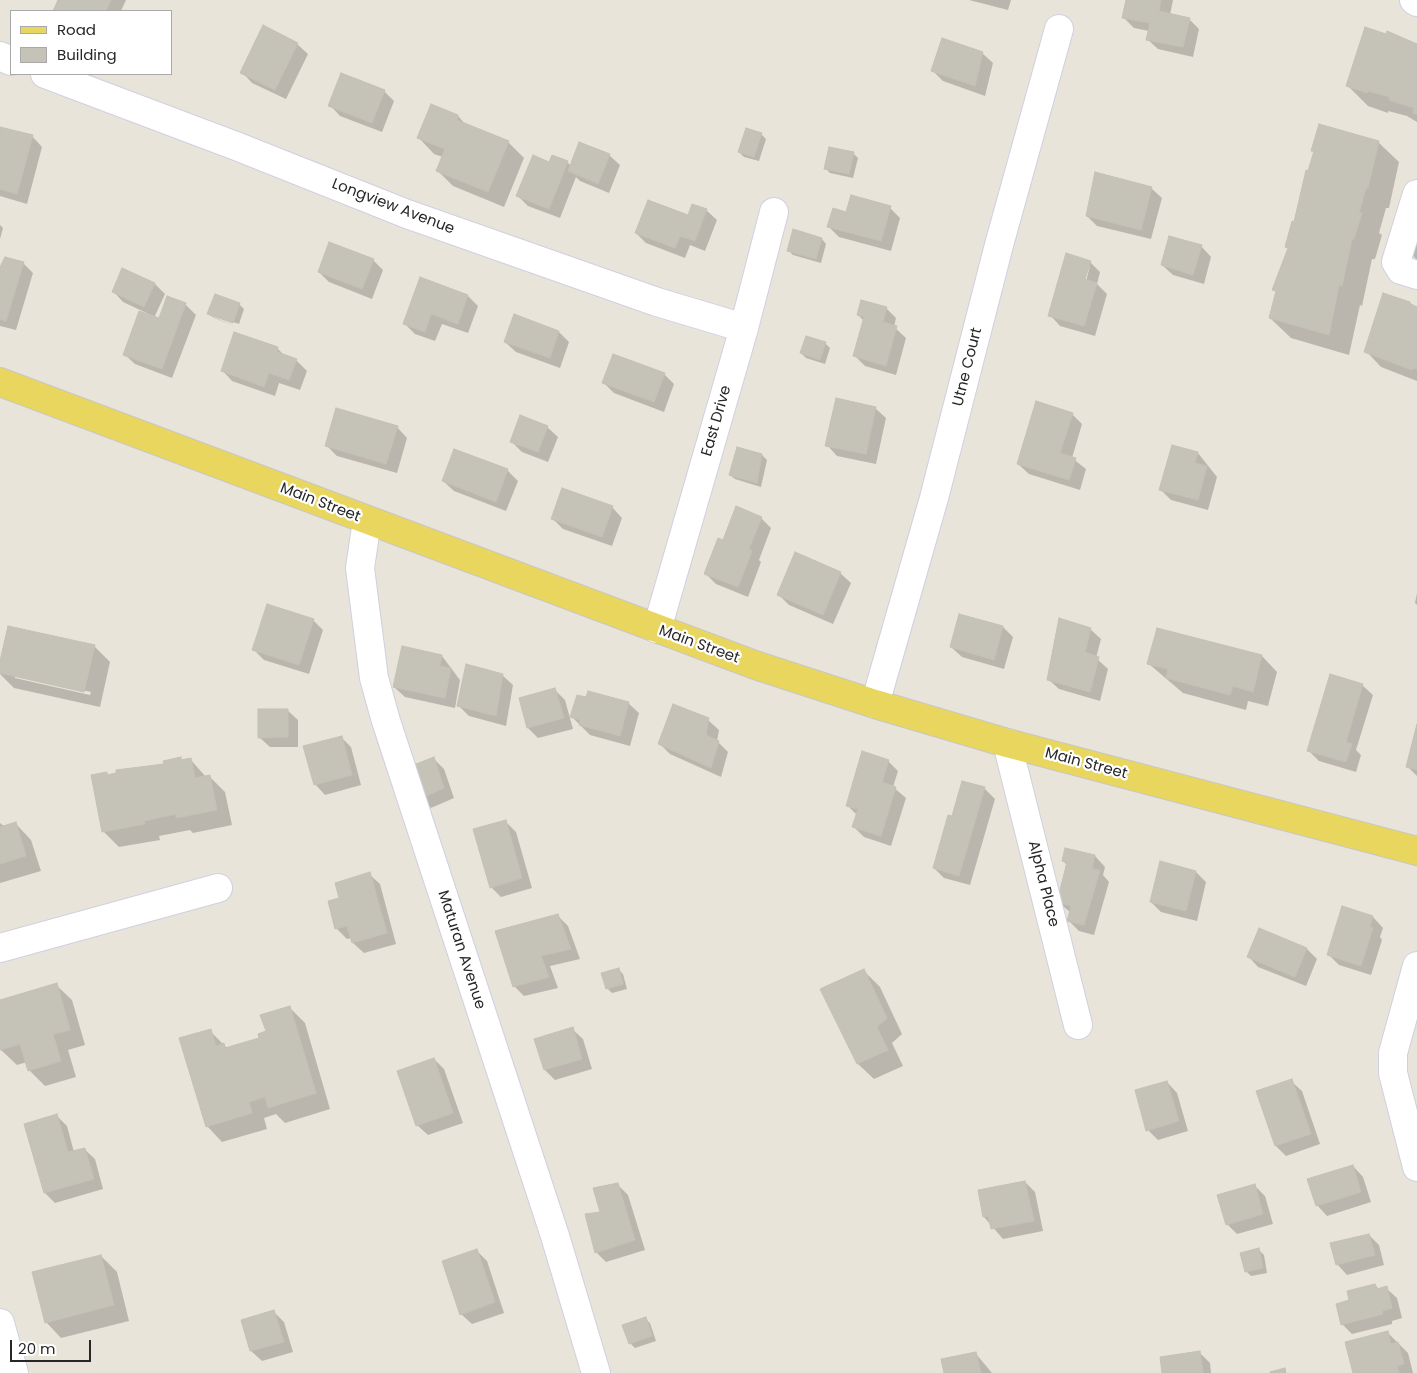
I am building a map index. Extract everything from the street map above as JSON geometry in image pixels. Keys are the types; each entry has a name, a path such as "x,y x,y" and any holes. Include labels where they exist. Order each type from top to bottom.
{"main road":[{"name":"Main Street","path":"0,382 755,665 875,704 1007,743 1417,851"}],"street":[{"name":"Utne Court","path":"875,704 934,498 999,245 1059,29"},
{"name":"Longview Avenue","path":"48,75 236,146 406,214 657,302 744,328"},
{"path":"1417,194 1396,262 1401,270 1417,276"},
{"name":"East Drive","path":"657,629 744,328 774,212"},
{"name":"Maturan Avenue","path":"367,521 360,568 377,687 555,1236 596,1373"},
{"name":"Alpha Place","path":"1007,743 1078,1025"},
{"path":"0,948 218,888"},
{"path":"1417,966 1394,1053 1393,1073 1417,1168"},
{"path":"0,1323 14,1373"}],"building":[{"path":"58,0 111,0 106,10 53,10"},
{"path":"1126,0 1161,0 1159,11 1190,18 1183,47 1146,40 1150,23 1122,18"},
{"path":"263,25 298,43 275,90 240,73"},
{"path":"1365,27 1386,34 1387,31 1417,44 1417,114 1413,113 1414,108 1389,100 1390,97 1368,91 1367,93 1346,86"},
{"path":"942,38 983,52 975,86 931,71"},
{"path":"341,73 385,90 372,123 328,106"},
{"path":"431,104 458,115 457,120 509,141 488,192 436,171 445,149 417,138"},
{"path":"1319,124 1379,141 1368,188 1366,188 1359,213 1362,213 1354,239 1352,239 1342,286 1339,285 1329,335 1269,318 1276,291 1272,290 1288,248 1285,247 1292,221 1294,222 1306,170 1308,171 1314,151 1311,151"},
{"path":"0,127 33,135 17,194 0,189"},
{"path":"746,128 762,133 754,157 738,152"},
{"path":"579,142 610,154 598,184 568,171"},
{"path":"829,147 854,152 849,174 824,169"},
{"path":"533,155 549,162 552,155 568,161 549,209 516,196"},
{"path":"1095,172 1152,187 1141,230 1086,216"},
{"path":"851,195 891,206 881,241 827,227 833,208 846,212"},
{"path":"648,200 688,215 692,204 707,209 695,241 680,236 675,248 635,233"},
{"path":"793,229 822,238 816,259 787,251"},
{"path":"1169,236 1202,245 1193,275 1161,265"},
{"path":"329,242 374,259 362,289 318,272"},
{"path":"1066,253 1091,261 1085,279 1097,283 1084,326 1048,316"},
{"path":"5,257 24,262 6,321 0,319 0,267"},
{"path":"122,268 155,283 144,307 112,292"},
{"path":"420,277 468,295 458,324 431,314 425,332 403,324"},
{"path":"1383,293 1410,302 1410,304 1417,307 1417,369 1413,368 1412,370 1364,352"},
{"path":"215,294 240,303 233,323 207,314"},
{"path":"167,296 186,303 162,369 123,355 139,311 159,318"},
{"path":"861,300 887,307 883,322 897,326 886,366 853,356 864,317 857,315"},
{"path":"514,314 559,331 550,358 504,342"},
{"path":"234,332 278,347 277,352 297,359 289,380 269,373 264,387 221,371"},
{"path":"806,336 826,342 820,360 800,353"},
{"path":"613,354 665,373 654,402 602,383"},
{"path":"836,398 876,407 866,454 825,446"},
{"path":"1036,401 1073,413 1060,453 1076,458 1069,480 1017,464"},
{"path":"336,408 398,426 386,464 325,446"},
{"path":"520,415 548,426 538,452 510,442"},
{"path":"1172,445 1198,452 1195,463 1207,466 1198,500 1159,490"},
{"path":"737,447 762,454 757,483 729,475"},
{"path":"454,449 508,469 496,502 442,481"},
{"path":"562,488 613,506 602,537 551,519"},
{"path":"736,506 762,517 749,549 752,551 738,587 704,574 718,538 723,540"},
{"path":"795,552 841,572 823,615 777,595"},
{"path":"267,604 314,619 299,665 252,650"},
{"path":"959,614 1003,626 994,660 950,647"},
{"path":"1059,618 1091,628 1085,652 1099,657 1090,692 1047,680"},
{"path":"8,626 95,645 84,692 0,673 0,661"},
{"path":"1157,628 1262,655 1253,692 1233,686 1230,695 1166,678 1168,669 1147,664"},
{"path":"402,646 442,655 440,666 451,668 445,698 393,687"},
{"path":"466,664 503,674 496,716 457,706"},
{"path":"1330,674 1363,684 1346,742 1352,744 1346,762 1307,751"},
{"path":"555,688 564,718 527,728 519,698"},
{"path":"588,691 629,702 620,736 579,725 580,720 570,717 577,695 586,697"},
{"path":"673,704 709,718 706,735 719,741 711,768 658,744"},
{"path":"258,709 288,709 288,737 258,738"},
{"path":"1417,724 1417,770 1406,767"},
{"path":"342,736 352,775 314,785 303,746"},
{"path":"862,751 889,760 882,782 896,787 881,836 852,827 858,809 846,806"},
{"path":"181,757 181,760 191,758 195,778 210,775 217,810 176,818 176,814 144,821 145,824 102,832 91,775 107,772 107,775 116,773 116,770 164,764 163,761"},
{"path":"434,757 444,788 420,799 411,766"},
{"path":"962,781 985,787 959,876 933,868 948,815 952,816"},
{"path":"506,820 522,878 490,888 473,829"},
{"path":"16,822 26,856 0,864 0,827"},
{"path":"1065,848 1095,855 1092,869 1100,870 1084,925 1067,921 1071,906 1057,902 1067,862 1062,861"},
{"path":"1160,861 1196,871 1186,911 1150,902"},
{"path":"370,872 387,933 352,943 347,926 335,929 328,901 339,898 335,883"},
{"path":"1342,906 1373,916 1370,927 1373,928 1361,966 1327,955"},
{"path":"558,914 571,949 541,956 549,977 513,987 495,931"},
{"path":"1259,928 1307,948 1295,977 1247,957"},
{"path":"619,968 623,984 606,989 601,973"},
{"path":"864,969 887,1018 877,1027 888,1050 857,1064 820,989"},
{"path":"57,983 70,1030 53,1034 61,1061 28,1071 20,1044 0,1050 0,1000"},
{"path":"290,1006 316,1093 268,1108 265,1097 249,1102 252,1113 206,1127 179,1038 211,1029 216,1046 224,1043 225,1048 259,1038 258,1034 266,1031 260,1015"},
{"path":"573,1027 582,1059 544,1070 534,1039"},
{"path":"434,1058 453,1113 416,1126 397,1071"},
{"path":"1292,1079 1311,1134 1275,1146 1256,1091"},
{"path":"1167,1081 1179,1121 1146,1131 1135,1090"},
{"path":"57,1114 68,1152 85,1148 94,1179 44,1193 24,1124"},
{"path":"1353,1165 1361,1192 1316,1206 1307,1179"},
{"path":"1025,1181 1034,1221 991,1229 988,1216 983,1217 978,1190"},
{"path":"618,1183 635,1240 595,1253 585,1214 600,1212 593,1188"},
{"path":"1255,1184 1263,1214 1226,1225 1217,1195"},
{"path":"1369,1234 1375,1255 1336,1265 1330,1243"},
{"path":"1259,1248 1263,1268 1245,1272 1240,1253"},
{"path":"477,1249 495,1302 460,1315 442,1261"},
{"path":"101,1255 114,1305 45,1323 32,1272"},
{"path":"1375,1284 1377,1289 1387,1286 1392,1308 1382,1311 1383,1314 1341,1325 1336,1304 1349,1300 1347,1291"},
{"path":"274,1310 284,1342 250,1351 241,1320"},
{"path":"646,1317 652,1336 629,1344 622,1325"},
{"path":"1388,1331 1391,1344 1398,1342 1404,1364 1397,1366 1399,1373 1353,1373 1345,1342"},
{"path":"1200,1351 1203,1373 1162,1373 1160,1357"},
{"path":"976,1352 981,1373 944,1373 941,1359"},
{"path":"1285,1368 1286,1373 1270,1373 1270,1372"}]}
